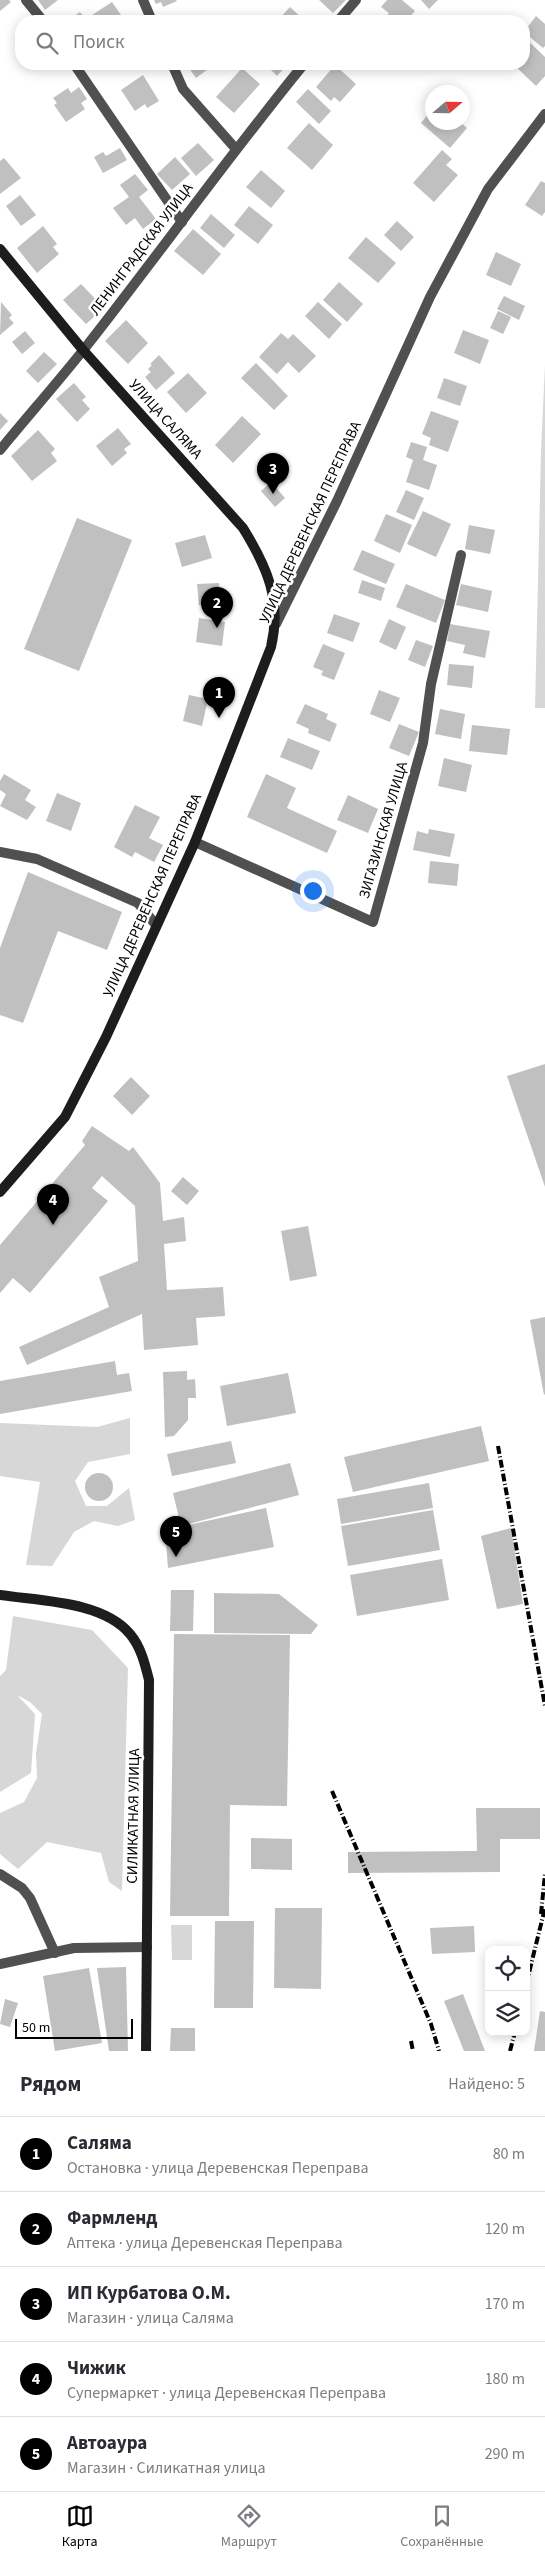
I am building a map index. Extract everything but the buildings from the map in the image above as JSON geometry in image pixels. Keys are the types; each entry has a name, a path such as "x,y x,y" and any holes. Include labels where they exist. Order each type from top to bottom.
{"street":[{"path":"26,0 38,15"},
{"path":"143,0 149,15"},
{"path":"343,15 356,0"},
{"path":"78,70 182,222"},
{"path":"175,70 183,89 235,148"},
{"name":"ЛЕНИНГРАДСКАЯ УЛИЦА","path":"0,450 84,350 182,222 235,148 299,70"},
{"name":"УЛИЦА ДЕРЕВЕНСКАЯ ПЕРЕПРАВА","path":"0,1192 65,1117 106,1037 195,842 271,647 276,624 337,500 434,289 488,189 545,114"},
{"name":"УЛИЦА САЛЯМА","path":"0,249 84,350 243,528 257,551 271,584 276,624"},
{"name":"ЗИГАЗИНСКАЯ УЛИЦА","path":"195,842 373,922 423,743 431,684 461,555"},
{"path":"0,852 37,859 138,903 156,925"},
{"name":"СИЛИКАТНАЯ УЛИЦА","path":"0,1595 90,1609 110,1618 130,1633 142,1654 149,1680 146,2051"},
{"path":"0,1874 22,1888 30,1898 55,1953"},
{"path":"0,1964 88,1947 147,1947"}],"shaded area":[{"path":"545,365 545,708 535,708 541,452"},
{"path":"130,1418 130,1454 88,1462 75,1481 86,1506 107,1506 129,1488 135,1520 118,1526 94,1521 74,1532 52,1566 26,1565 40,1482 0,1476 0,1423 97,1427"},
{"path":"13,1616 92,1630 128,1668 122,1891 109,1882 101,1853 47,1842 18,1869 0,1854 0,1813 24,1802 37,1778 36,1753 42,1714 30,1702 17,1695 35,1714 31,1773 0,1792 0,1676 6,1670"},
{"path":"171,1925 192,1925 192,1960 172,1960"}],"railway":[{"path":"498,1446 545,1706"},
{"path":"332,1791 431,2024 439,2051"},
{"path":"541,1914 545,1874"},
{"path":"530,1969 545,1908"},
{"path":"510,2051 514,2036"},
{"path":"411,2041 413,2051"}],"place":[{"name":"ИП Курбатова О.М.","path":"273,494"},
{"name":"Фармленд","path":"217,628"},
{"name":"Саляма","path":"219,718"},
{"name":"Чижик","path":"53,1225"},
{"name":"Автоаура","path":"176,1557"}]}
